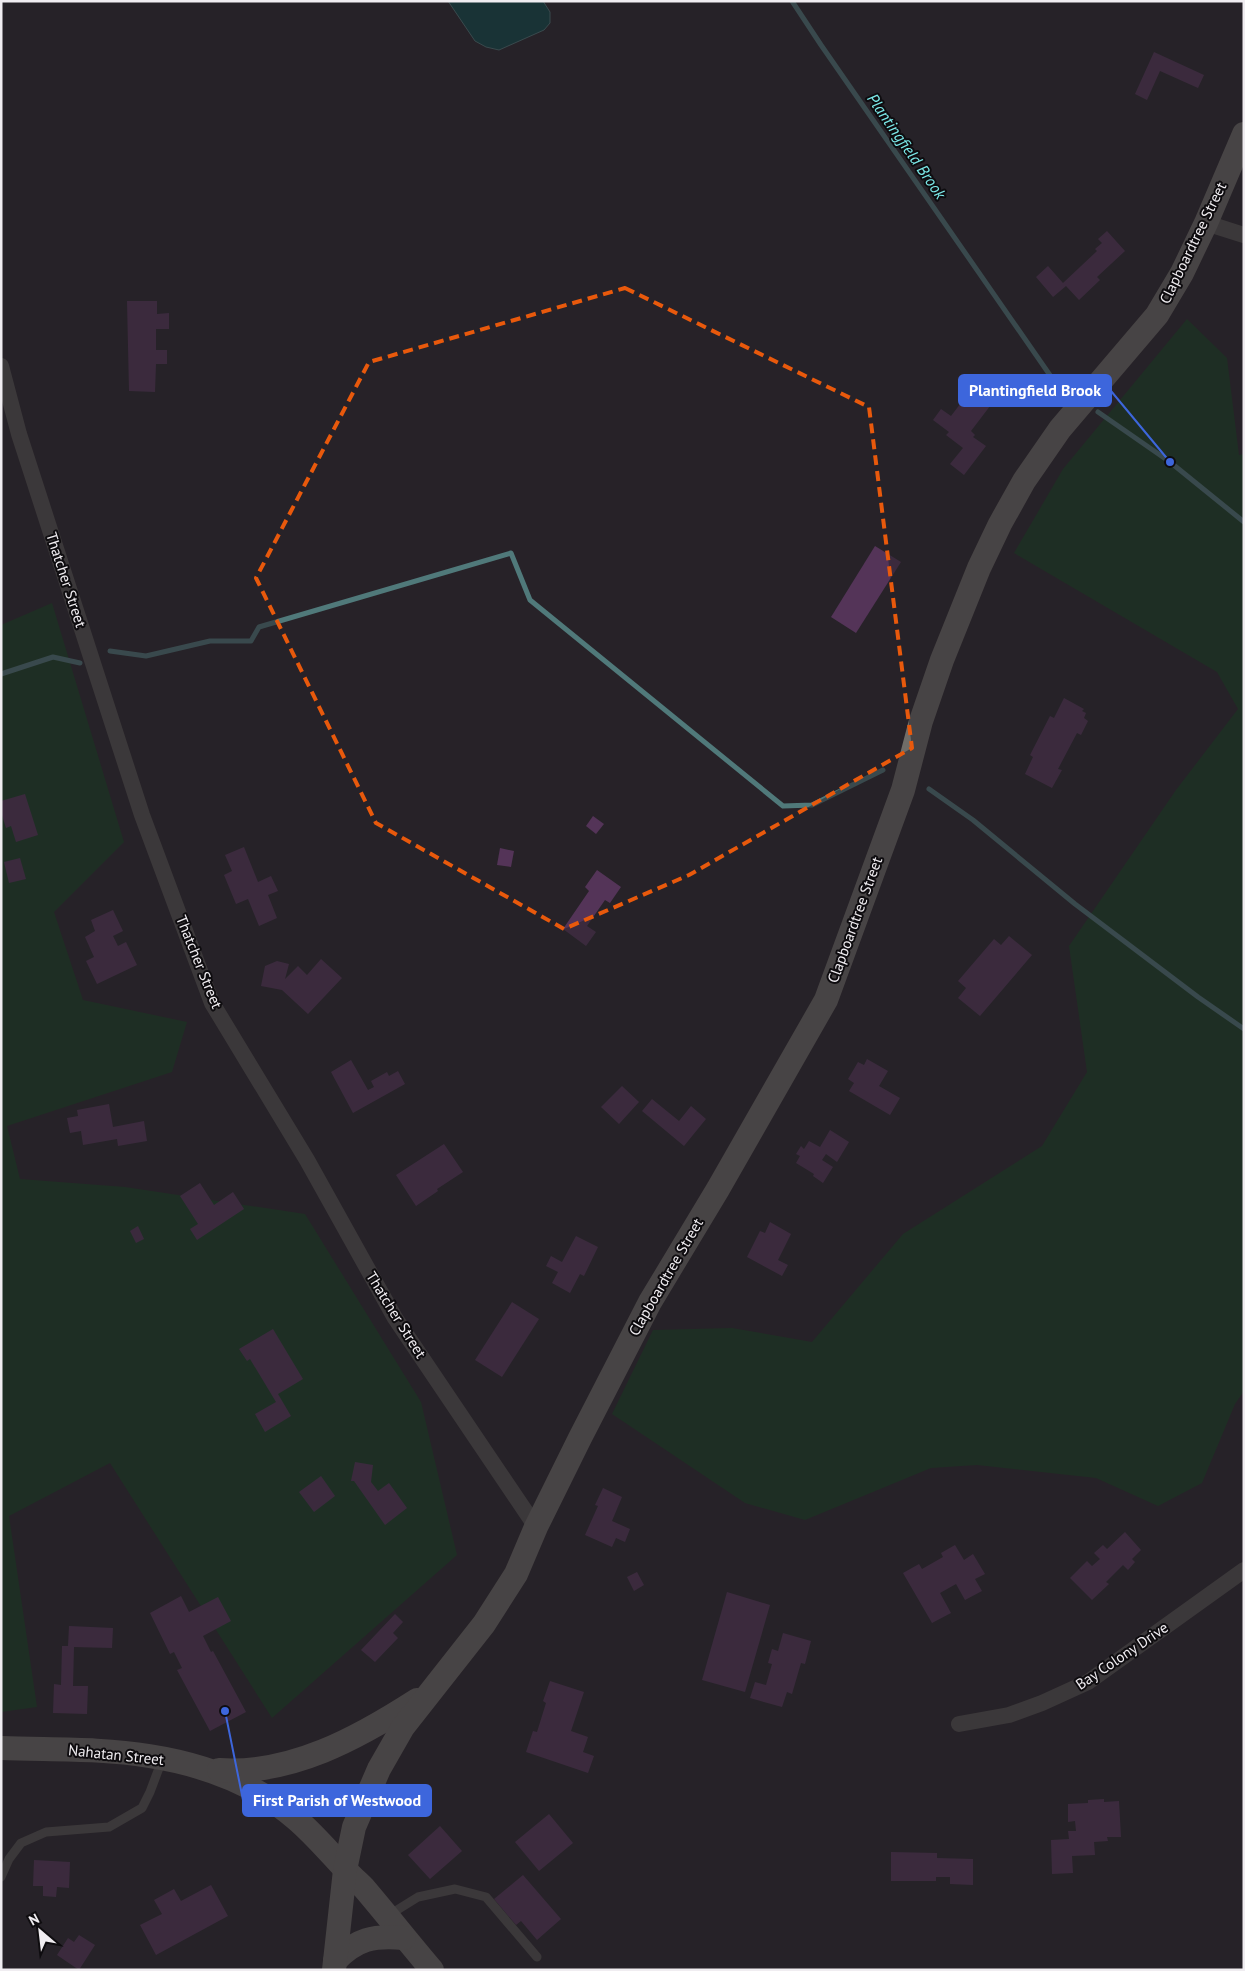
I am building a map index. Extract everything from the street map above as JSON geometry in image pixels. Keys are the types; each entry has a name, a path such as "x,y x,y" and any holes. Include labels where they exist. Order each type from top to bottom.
{"main road":[{"name":"Clapboardtree Street","path":"334,1966 345,1870 354,1827 369,1790 403,1727 484,1624 516,1574 536,1527 650,1302 718,1189 826,1000 903,790 921,721 942,660 979,568 1000,524 1024,481 1060,429 1156,315 1182,272 1206,223 1244,134"},
{"name":"Clapboardtree Street","path":"205,1769 241,1772 263,1769 340,1746 385,1721 430,1692"},
{"name":"Nahatan Street","path":"1,1748 102,1752 162,1759 205,1769 236,1781 293,1816 320,1841 345,1870 363,1887 432,1970"},
{"path":"334,1966 346,1949 363,1940 391,1937 404,1938"}],"street":[{"path":"1206,223 1244,236"},
{"name":"Thatcher Street","path":"1,366 19,434 142,814 212,1003 307,1160 395,1318 536,1527"},
{"name":"Bay Colony Drive","path":"959,1724 1009,1715 1042,1703 1088,1682 1244,1570"}],"lane":[{"path":"1,1877 9,1859 21,1843 46,1832 109,1827 142,1808 162,1759"},
{"path":"387,1917 418,1897 455,1889 486,1897 538,1956"}],"highlighted area":[{"path":"625,288 869,407 912,748 689,875 564,929 376,823 256,578 369,362"}],"green space":[{"path":"1187,319 1227,358 1239,455 1244,454 1244,1391 1235,1404 1202,1483 1158,1506 1096,1478 977,1465 931,1468 805,1520 745,1503 612,1414 653,1330 732,1328 812,1342 903,1234 1042,1146 1087,1072 1069,946 1176,790 1238,709 1217,672 1014,553 1063,469"},
{"path":"52,603 124,842 54,912 83,1000 187,1022 172,1072 7,1126 20,1179 125,1187 305,1214 421,1402 457,1555 272,1718 110,1463 9,1516 37,1707 1,1712 1,625"}],"water":[{"path":"448,1 543,1 550,12 550,23 544,30 499,50 486,47 475,41"}],"building":[{"path":"1154,52 1204,75 1198,88 1160,71 1147,100 1135,94"},
{"path":"1107,231 1125,251 1097,277 1100,280 1079,300 1066,286 1053,297 1036,277 1048,266 1063,283 1097,251 1095,249 1102,243 1098,239"},
{"path":"127,301 157,301 157,314 169,313 169,329 156,329 156,350 167,350 167,364 156,364 155,392 129,391"},
{"path":"983,374 1003,389 971,431 975,435 973,437 986,446 964,475 950,464 963,448 946,435 949,432 933,420 941,409 951,416"},
{"path":"875,546 901,562 856,633 831,617"},
{"path":"1064,698 1084,709 1082,711 1086,713 1084,718 1088,721 1081,735 1077,733 1058,769 1062,770 1052,788 1025,774 1033,757 1030,755 1050,716 1054,718"},
{"path":"25,794 38,835 16,842 11,826 6,828 1,812 1,801"},
{"path":"593,816 604,824 596,834 586,826"},
{"path":"244,847 258,882 271,876 278,891 268,895 277,918 259,926 248,899 236,904 224,875 232,871 225,855"},
{"path":"500,848 514,851 511,867 497,865"},
{"path":"20,858 26,879 9,883 4,862"},
{"path":"597,870 621,887 610,903 605,900 587,926 596,932 586,946 563,929 589,891 585,887"},
{"path":"113,910 123,931 113,936 118,946 126,942 137,965 97,984 86,961 94,957 85,937 95,931 91,920"},
{"path":"1009,936 1032,955 980,1016 958,998 966,988 958,981 994,939 1001,945"},
{"path":"321,959 342,978 308,1014 282,990 261,986 265,966 277,961 289,964 285,979 298,966 307,975"},
{"path":"867,1059 888,1071 879,1086 900,1098 890,1115 849,1091 854,1083 848,1079 858,1062 864,1065"},
{"path":"351,1060 368,1090 374,1087 371,1081 387,1072 389,1076 398,1071 405,1084 353,1113 331,1072"},
{"path":"622,1086 639,1102 619,1124 601,1107"},
{"path":"652,1099 679,1121 691,1106 706,1119 684,1146 642,1111"},
{"path":"109,1104 113,1127 144,1121 147,1141 118,1146 117,1139 83,1145 81,1131 70,1133 67,1118 78,1116 77,1110"},
{"path":"830,1130 849,1142 837,1162 826,1154 822,1160 833,1167 823,1183 813,1176 814,1174 796,1163 800,1156 796,1154 801,1146 804,1149 809,1141 820,1147"},
{"path":"444,1144 463,1172 416,1206 396,1175"},
{"path":"200,1183 214,1205 233,1192 244,1209 197,1240 190,1229 198,1224 180,1196"},
{"path":"770,1222 791,1234 778,1260 788,1265 782,1276 747,1257 760,1231 765,1233"},
{"path":"138,1226 144,1239 136,1243 130,1231"},
{"path":"576,1236 598,1247 584,1276 580,1274 570,1293 552,1283 558,1272 546,1266 551,1256 562,1262"},
{"path":"512,1302 539,1319 502,1377 475,1360"},
{"path":"273,1329 303,1379 278,1394 291,1416 265,1432 255,1414 276,1402 250,1359 247,1361 239,1349"},
{"path":"355,1462 373,1465 371,1482 378,1491 389,1483 407,1508 385,1525 354,1481 351,1481"},
{"path":"321,1476 335,1496 314,1512 299,1492"},
{"path":"603,1488 622,1497 612,1521 630,1529 625,1542 616,1538 612,1547 585,1535 598,1506 595,1505"},
{"path":"1125,1532 1141,1550 1132,1559 1135,1562 1128,1570 1123,1565 1106,1582 1109,1584 1092,1600 1070,1578 1087,1561 1092,1566 1100,1559 1094,1553 1103,1545 1107,1549"},
{"path":"955,1545 964,1560 973,1554 985,1574 975,1579 982,1591 965,1600 956,1584 940,1593 951,1613 932,1623 903,1573 919,1564 922,1569 943,1557 941,1553"},
{"path":"637,1572 644,1585 634,1591 627,1577"},
{"path":"727,1592 770,1605 745,1692 702,1680"},
{"path":"181,1596 189,1612 218,1597 231,1621 203,1636 246,1712 210,1731 177,1670 182,1668 174,1652 170,1654 150,1613"},
{"path":"395,1614 403,1622 393,1633 398,1638 375,1662 361,1650"},
{"path":"69,1626 113,1628 112,1648 74,1647 73,1686 88,1686 87,1714 53,1713 54,1684 61,1685 62,1646 68,1646"},
{"path":"783,1633 811,1641 805,1664 801,1663 792,1694 787,1692 782,1707 750,1698 755,1682 766,1685 772,1664 768,1663 772,1649 778,1651"},
{"path":"550,1681 584,1692 571,1731 588,1737 583,1752 594,1756 588,1773 526,1752 533,1731 537,1732 546,1703 543,1701"},
{"path":"1104,1799 1104,1802 1119,1801 1121,1837 1107,1837 1108,1841 1094,1842 1095,1855 1072,1856 1073,1873 1052,1874 1051,1840 1069,1839 1068,1831 1076,1831 1075,1821 1068,1822 1068,1804 1088,1803 1088,1800"},
{"path":"549,1814 573,1843 539,1871 515,1842"},
{"path":"440,1826 462,1851 430,1879 408,1855"},
{"path":"891,1852 937,1853 937,1858 973,1859 973,1885 950,1884 950,1877 936,1877 936,1881 891,1881"},
{"path":"34,1860 70,1862 69,1888 57,1887 56,1897 43,1896 43,1886 33,1886"},
{"path":"523,1875 561,1919 537,1940 521,1921 516,1925 494,1899"},
{"path":"211,1885 228,1916 156,1955 140,1925 162,1914 154,1900 174,1889 181,1901"},
{"path":"79,1935 95,1945 79,1970 57,1955 68,1938 74,1942"}],"waterway":[{"name":"Plantingfield Brook","path":"792,1 1054,381 1076,396"},
{"name":"Plantingfield Brook","path":"1098,412 1170,462 1244,522"},
{"path":"110,651 146,656 210,641 251,641 259,627 511,553 530,600 783,806 812,805 883,770"},
{"path":"1,674 53,657 80,663"},
{"path":"929,789 973,820 1075,904 1198,997 1244,1029"}],"place":[{"name":"Plantingfield Brook","path":"1170,462"},
{"name":"First Parish of Westwood","path":"225,1711"}]}
